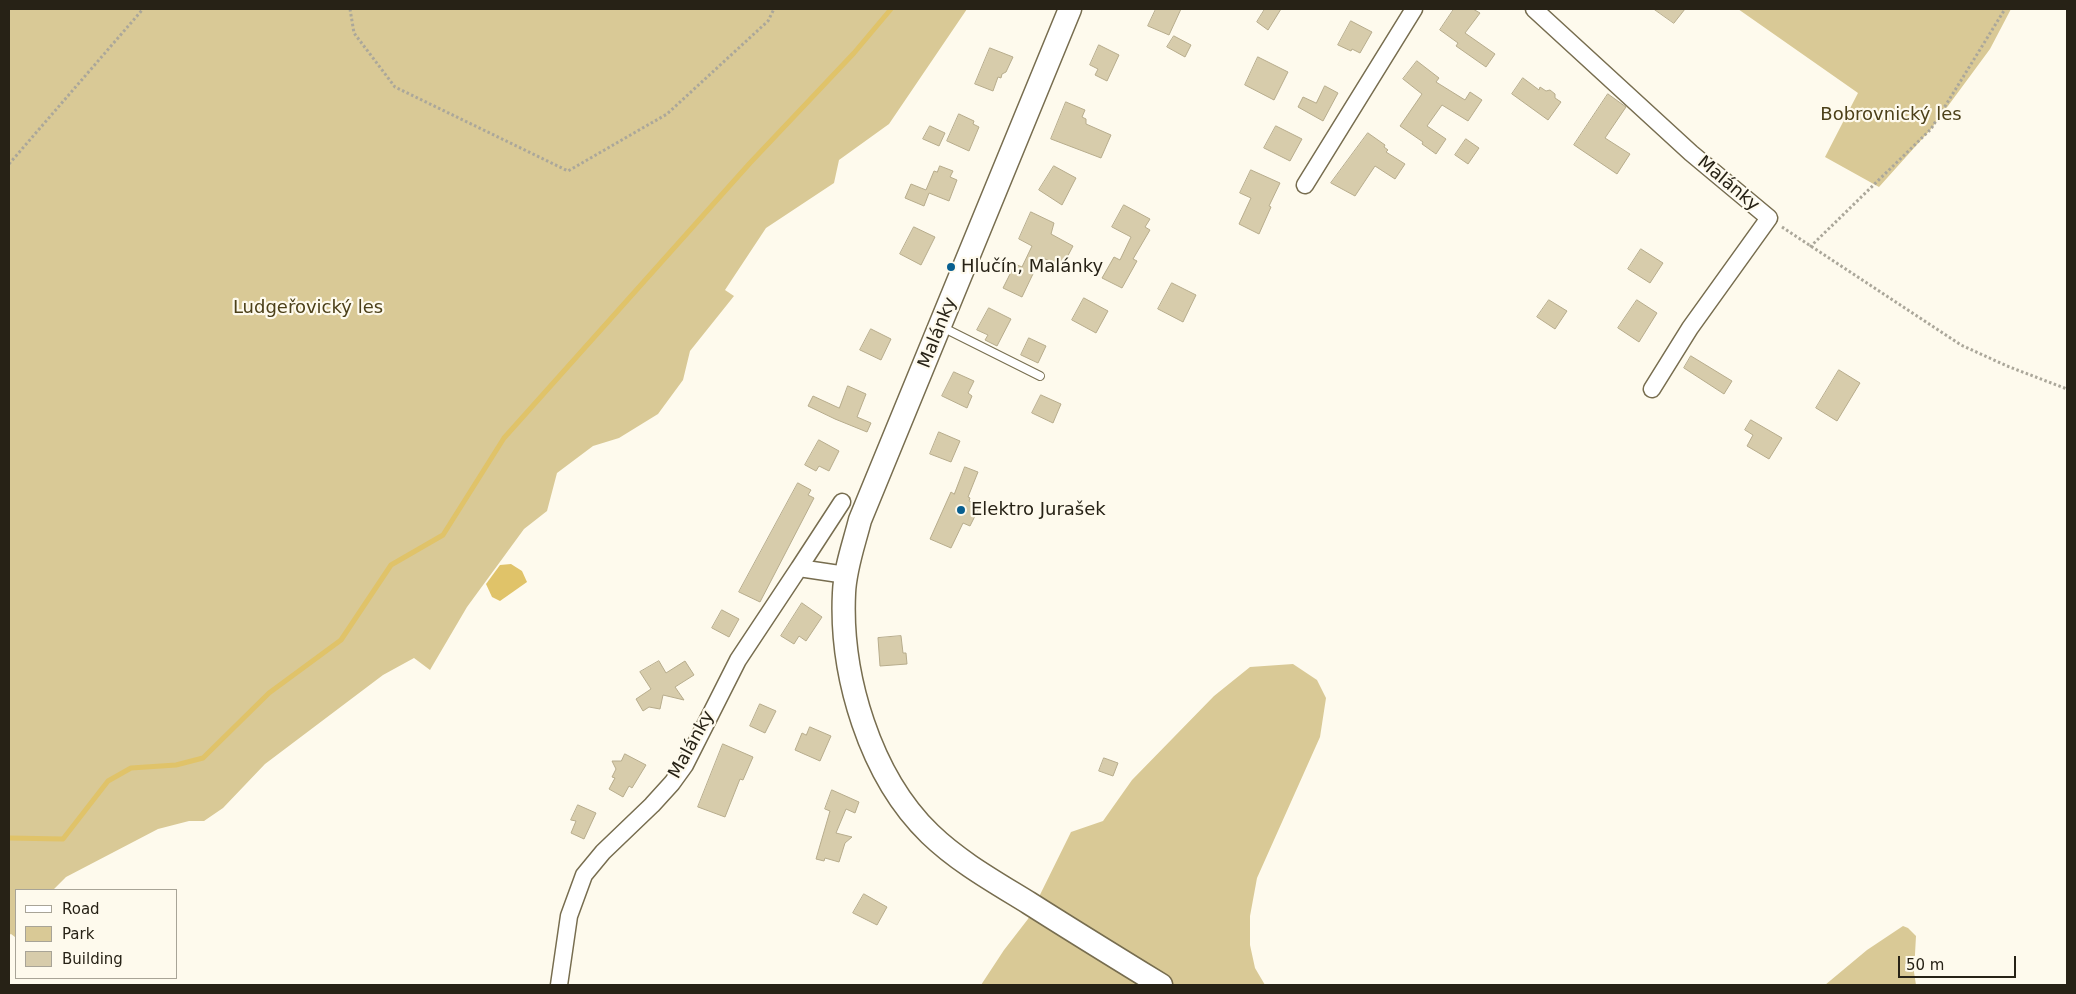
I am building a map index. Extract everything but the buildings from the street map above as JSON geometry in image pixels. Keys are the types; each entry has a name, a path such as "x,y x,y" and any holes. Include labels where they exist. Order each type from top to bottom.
{"street":[{"name":"Malánky","path":"1070,9 860,520 846,575 844,605 847,660 858,705 879,760 904,805 930,835 975,870 1161,985"},
{"path":"1305,185 1414,9"},
{"name":"Malánky","path":"1534,9 1683,146 1769,218 1690,328 1652,389"},
{"name":"Malánky","path":"559,985 569,916 584,875 603,852 652,806 672,783 684,765 738,660 842,502"},
{"path":"799,568 846,575"}],"lane":[{"path":"940,326 1040,376"}],"path":[{"path":"9,164 143,9"},
{"path":"350,9 354,33 395,87 568,171 667,114 768,21 774,9"},
{"path":"1810,246 1931,129 2005,9"},
{"path":"1769,218 1961,345 2007,366 2067,389"}],"green space":[{"name":"Ludgeřovický les","path":"9,9 967,9 889,124 839,160 834,183 766,228 725,290 734,296 690,351 683,380 658,414 619,438 593,446 557,473 547,511 524,529 467,607 430,670 414,658 383,675 265,764 223,808 204,821 189,821 158,829 66,877 54,889 15,889 15,937 11,934 9,935"},
{"name":"Bobrovnický les","path":"1738,9 2011,9 1990,49 1931,129 1879,187 1825,157 1858,93"},
{"path":"1293,664 1317,680 1326,698 1320,737 1257,878 1250,916 1250,945 1255,968 1265,985 981,985 1004,950 1028,919 1071,832 1103,821 1132,780 1214,696 1250,667"},
{"path":"1903,926 1916,936 1914,972 1916,985 1825,985 1867,950"}],"shaded area":[{"path":"511,564 522,571 527,582 500,601 492,597 486,584 500,565"}],"waterway":[{"path":"9,838 63,839 108,781 131,768 176,765 203,758 269,693 341,640 391,565 443,535 504,438 750,163 854,53 891,9"}],"place":[{"name":"Hlučín, Malánky","path":"951,267"},
{"name":"Elektro Jurašek","path":"961,510"}]}
